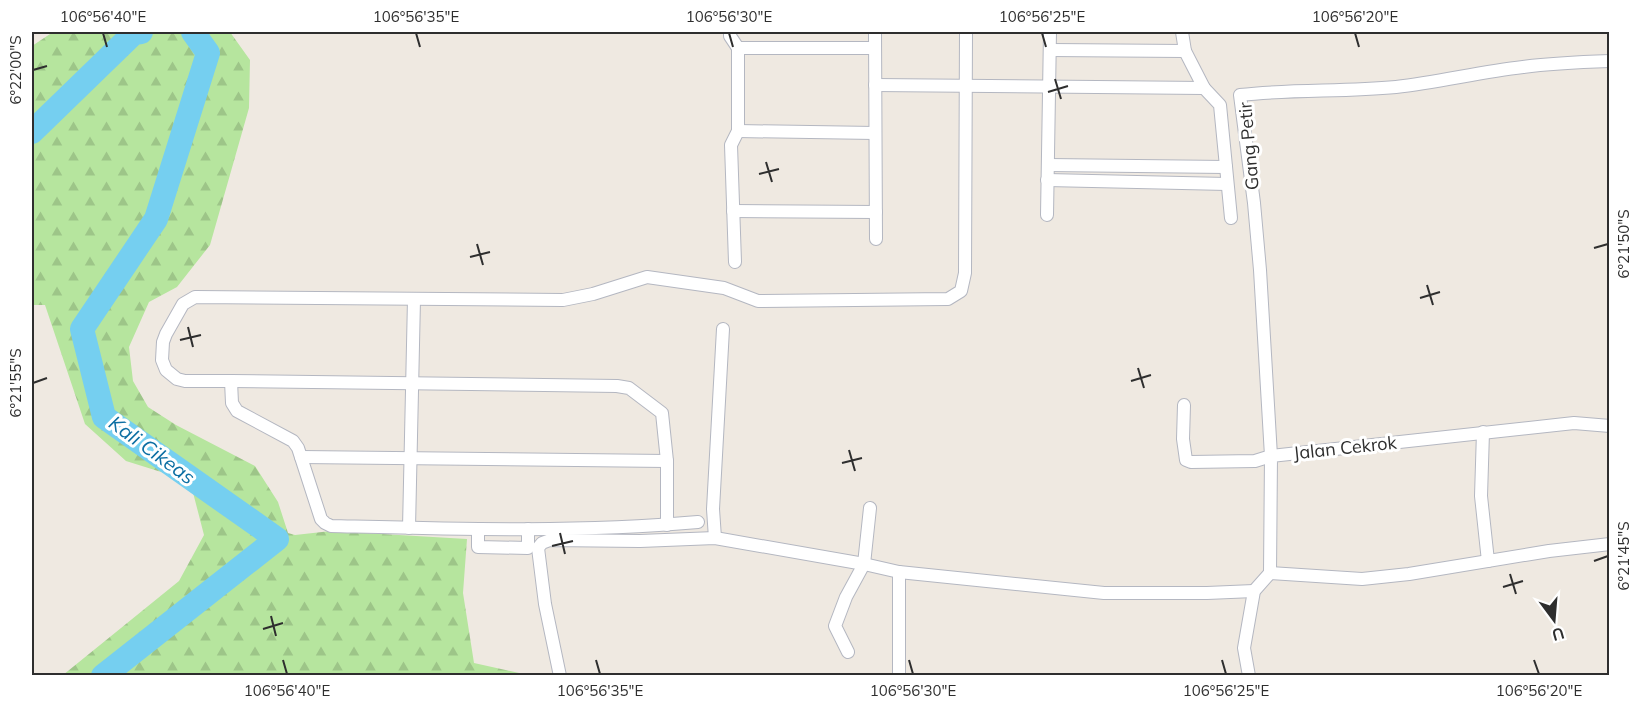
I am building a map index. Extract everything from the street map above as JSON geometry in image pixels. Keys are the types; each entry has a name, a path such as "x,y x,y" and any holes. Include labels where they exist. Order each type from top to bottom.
{"street":[{"path":"730,32 738,48 738,131 731,145 735,262"},
{"path":"875,32 876,239"},
{"path":"667,525 667,461 662,413 629,388 617,386 185,381 177,380 166,370 162,360 163,342 183,304 195,297 563,300 593,294 647,277 724,288 758,301 948,299 961,291 965,273 966,32"},
{"path":"1047,215 1050,32"},
{"path":"1182,32 1185,51 1204,88 1220,105 1231,218"},
{"path":"738,48 875,48"},
{"path":"1050,50 1185,51"},
{"name":"Gang Petir","path":"1271,456 1260,270 1240,95 1394,87 1452,80 1520,67 1610,61"},
{"path":"875,85 1204,88"},
{"path":"738,131 875,133"},
{"path":"1048,165 1226,167"},
{"path":"1139,166 1139,182"},
{"path":"1047,180 1227,184"},
{"path":"734,211 876,212"},
{"path":"409,528 414,299"},
{"path":"715,538 714,509 723,329"},
{"path":"231,381 232,403 237,411 293,441 298,448 321,519 331,526 478,530 667,525 699,522"},
{"path":"1184,405 1183,439 1186,460 1191,462 1255,461 1271,456"},
{"name":"Jalan Cekrok","path":"1270,573 1271,456 1574,423 1610,426"},
{"path":"1483,432 1481,496 1488,561"},
{"path":"301,457 667,461"},
{"path":"848,652 835,626 846,597 864,564 870,508"},
{"path":"478,530 478,547 528,548 528,529"},
{"path":"560,675 552,642 538,548 542,543 550,540 640,541 715,538 899,572 1104,593 1254,591"},
{"path":"1249,675 1244,648 1254,591 1270,573 1362,579 1610,544"},
{"path":"899,572 899,675"}],"green space":[{"path":"53,32 230,32 250,60 249,108 210,245 177,287 149,302 129,347 133,381 148,407 176,425 255,466 278,502 288,533 295,535 331,531 467,539 463,593 474,663 528,675 63,675 179,581 204,535 190,481 126,461 85,424 45,305 32,305 32,46"}],"waterway":[{"name":"Kali Cikeas","path":"32,132 134,33 141,32"},
{"name":"Kali Cikeas","path":"103,676 277,539 104,417 82,329 156,219 208,53 193,32"}]}
